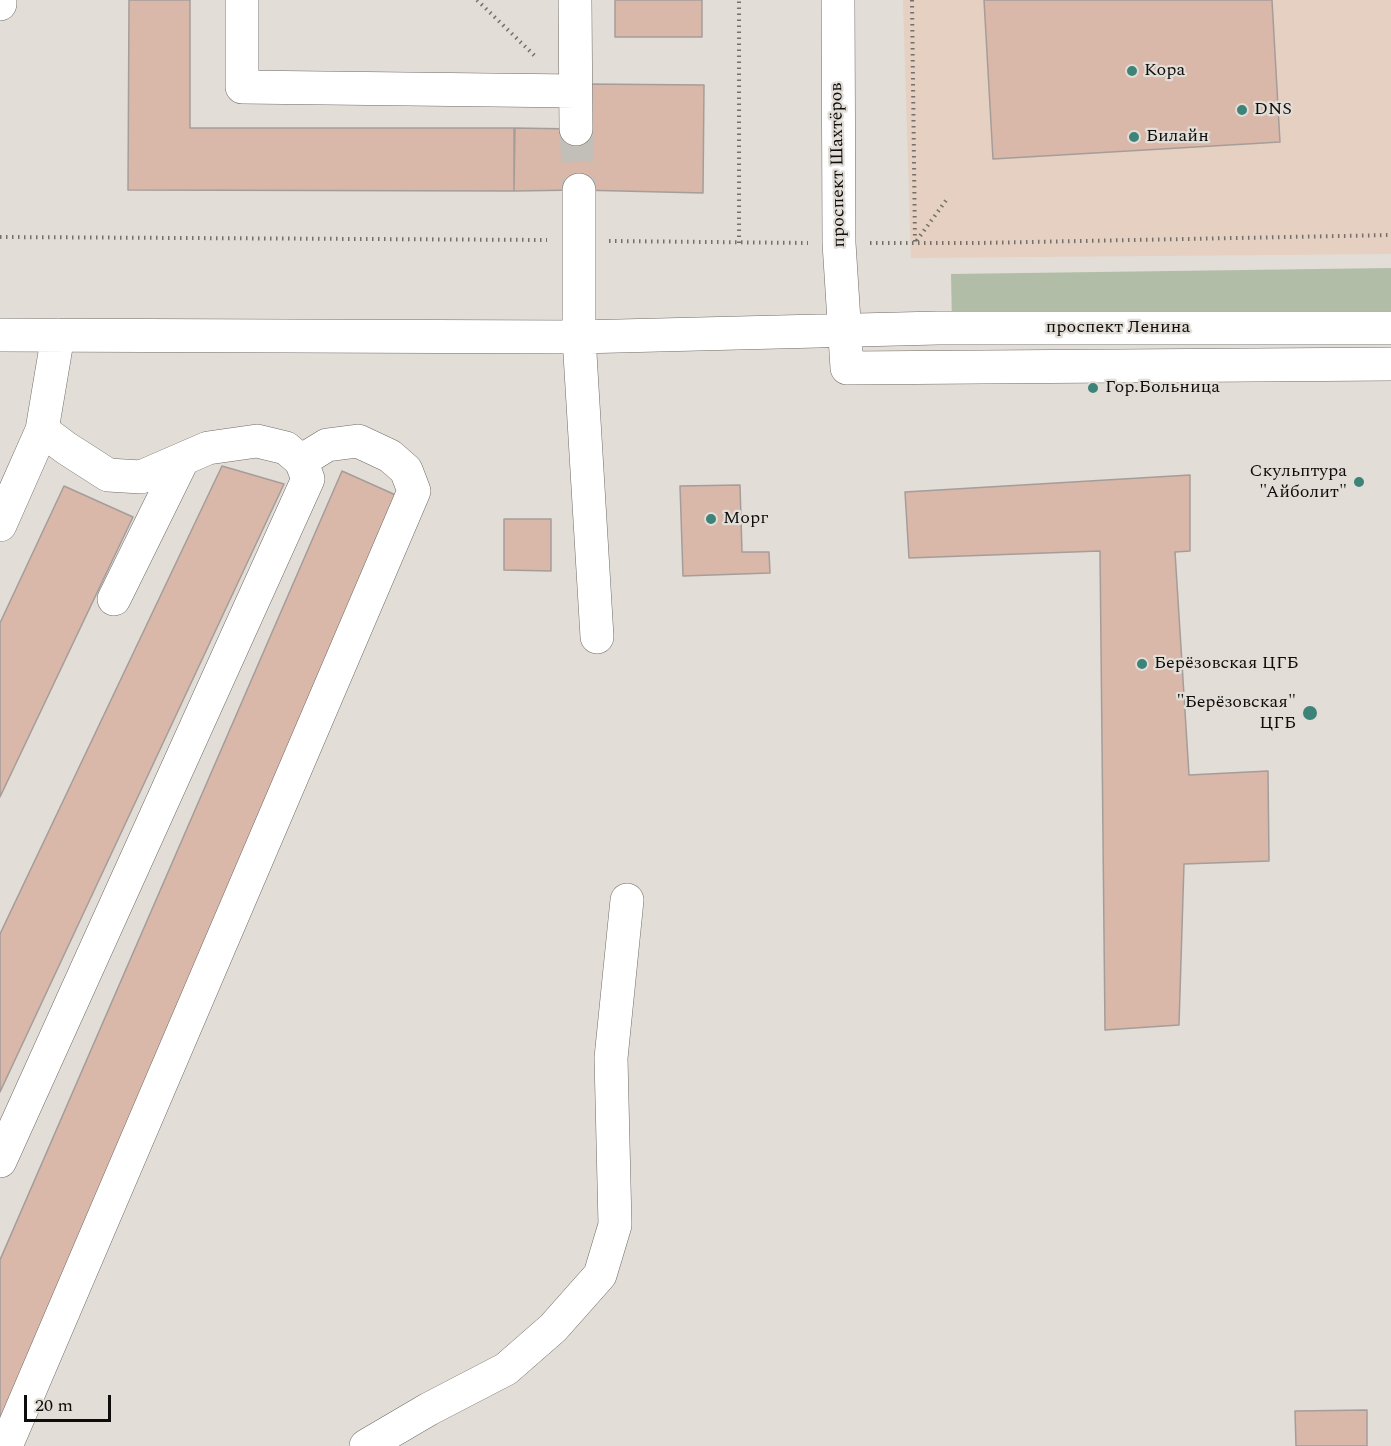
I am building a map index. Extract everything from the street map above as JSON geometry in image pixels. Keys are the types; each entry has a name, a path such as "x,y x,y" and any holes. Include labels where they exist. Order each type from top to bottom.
{"street":[{"path":"242,0 242,87 575,91"},
{"path":"575,0 576,129"},
{"name":"проспект Шахтёров","path":"838,0 839,243 847,368"},
{"path":"579,190 579,337 597,637"},
{"name":"проспект Ленина","path":"0,334 579,337 938,328 1391,328"},
{"path":"0,525 42,430 58,335"},
{"name":"проспект Ленина","path":"847,368 1391,364"},
{"path":"0,1161 308,479 301,461 286,448 258,441 208,448 141,477 108,475 42,430"},
{"path":"6,1446 414,491 406,470 390,456 358,441 327,445 301,461"},
{"path":"114,600 183,459"},
{"path":"366,1446 429,1409 506,1369 553,1328 600,1275 615,1225 611,1058 627,900"}],"path":[{"path":"477,0 538,60"},
{"path":"0,237 739,243 739,0"},
{"path":"912,0 915,243"},
{"path":"915,243 947,199"},
{"path":"915,243 1391,235"}],"shaded area":[{"path":"903,0 1391,0 1391,254 911,258"}],"green space":[{"path":"1391,268 1391,321 952,323 951,274"}],"building":[{"path":"129,0 190,0 190,128 514,128 514,191 128,190"},
{"path":"615,0 702,0 702,37 615,37"},
{"name":"Кора","path":"984,0 1272,0 1280,142 993,159"},
{"path":"585,84 704,85 703,193 514,191 515,128 576,129"},
{"path":"222,466 284,484 0,1092 0,934"},
{"path":"342,471 398,496 0,1426 0,1260"},
{"name":"Берёзовская ЦГБ","path":"1190,475 1190,551 1175,552 1189,775 1268,771 1269,861 1184,864 1179,1025 1105,1030 1100,551 909,558 905,492"},
{"name":"Морг","path":"740,485 742,552 769,552 770,573 683,576 680,486"},
{"path":"64,486 133,517 0,797 0,623"},
{"path":"504,519 551,519 551,571 504,570"},
{"path":"1367,1410 1367,1446 1296,1446 1295,1411"}],"tunnel":[{"path":"576,129 579,190"}],"place":[{"name":"Кора","path":"1132,71"},
{"name":"DNS","path":"1242,110"},
{"name":"Билайн","path":"1134,137"},
{"name":"Гор.Больница","path":"1093,388"},
{"name":"Скульптура \"Айболит\"","path":"1359,482"},
{"name":"Морг","path":"711,519"},
{"name":"Берёзовская ЦГБ","path":"1142,664"},
{"name":"\"Берёзовская\" ЦГБ","path":"1310,713"}]}
